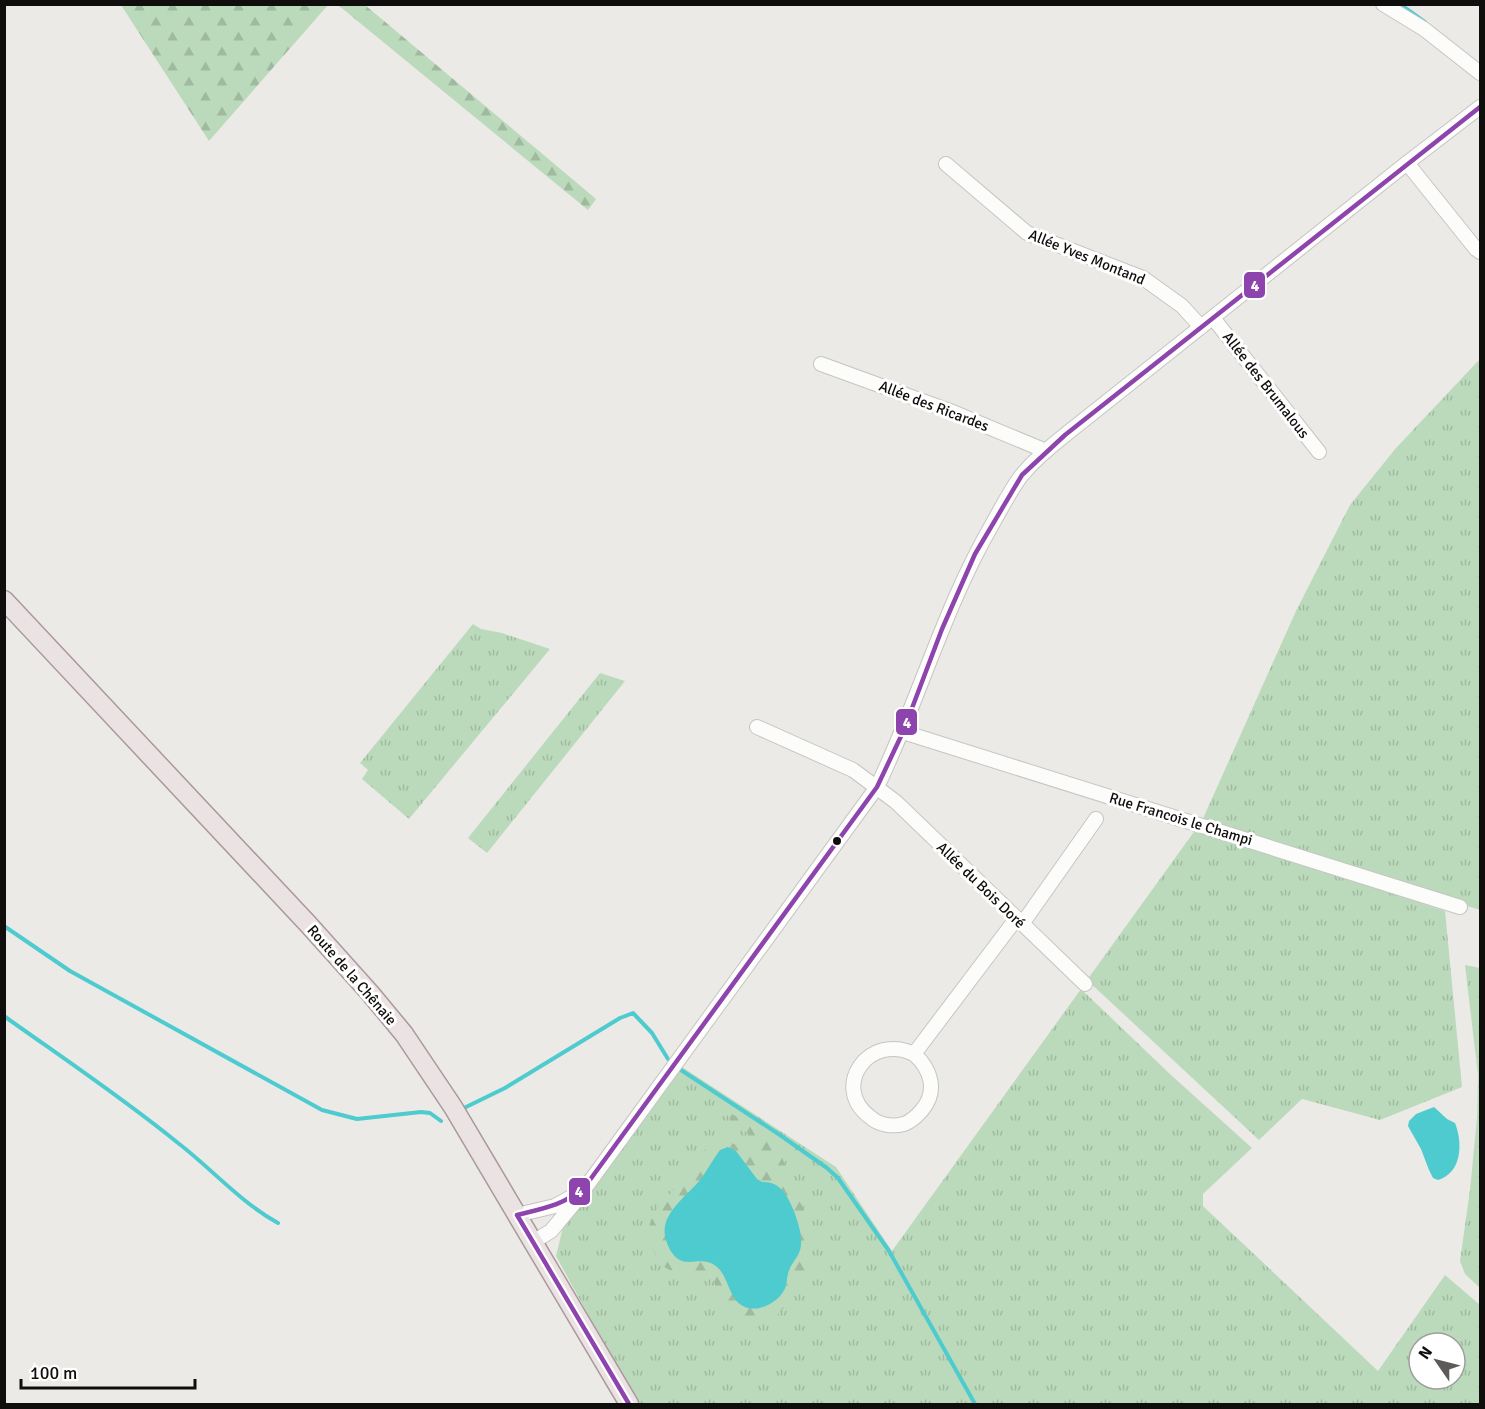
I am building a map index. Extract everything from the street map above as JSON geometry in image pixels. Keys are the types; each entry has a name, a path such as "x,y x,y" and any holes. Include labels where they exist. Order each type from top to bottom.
{"main road":[{"name":"Route de la Chênaie","path":"4,600 370,993 404,1034 439,1084 629,1404"}],"street":[{"path":"1383,4 1424,29 1480,73"},
{"path":"533,1242 551,1231 584,1188 877,787 903,732 942,629 975,554 1014,486 1046,451 1480,107"},
{"path":"1407,163 1480,252"},
{"name":"Allée Yves Montand","path":"946,164 1027,233 1143,278 1182,306 1201,327"},
{"name":"Allée des Brumalous","path":"1213,318 1319,452"},
{"name":"Allée des Ricardes","path":"820,364 971,419 1046,451"},
{"name":"Allée du Bois Doré","path":"757,727 853,771 877,787 904,810 1085,984"},
{"name":"Rue Francois le Champi","path":"903,732 1460,906"},
{"path":"914,1054 1096,819"},
{"path":"896,1048 914,1054 922,1062 931,1080 927,1104 916,1118 894,1125 875,1121 863,1113 855,1099 854,1080 857,1069 867,1057 878,1050 896,1048"},
{"path":"517,1215 555,1206 569,1200 584,1188"}],"green space":[{"path":"121,5 328,5 209,141"},
{"path":"338,5 365,5 596,199 588,210"},
{"path":"1480,359 1480,910 1201,823 1296,611 1350,505 1396,448"},
{"path":"473,624 481,629 502,633 550,649 409,819 362,779 368,770 360,763"},
{"path":"600,673 625,681 487,853 468,838"},
{"path":"1196,829 1445,911 1462,1087 1380,1120 1302,1099 1259,1140 1087,980"},
{"path":"1465,965 1480,968 1480,1288 1465,1274 1460,1261 1477,1118 1478,1075"},
{"path":"1081,989 1252,1148 1203,1194 1203,1206 1378,1371 1445,1275 1480,1305 1480,1404 637,1404 556,1256 563,1227 682,1067 836,1167 892,1251"},
{"path":"725,1112 769,1136 778,1146 786,1168 798,1190 813,1239 810,1261 798,1291 773,1320 754,1316 729,1318 720,1303 716,1293 714,1275 710,1271 675,1272 663,1266 650,1243 652,1217 714,1137 728,1141 756,1155 753,1139 733,1123","holes":["728,1147 757,1178 762,1182 770,1182 791,1209 800,1232 801,1248 790,1269 783,1292 761,1308 751,1308 740,1303 720,1270 713,1264 702,1261 687,1262 664,1234 673,1210 701,1179 720,1150"]}],"water":[{"path":"1434,1107 1455,1123 1459,1139 1456,1164 1452,1171 1438,1180 1433,1178 1408,1126 1409,1121 1416,1114"},
{"path":"728,1147 736,1151 757,1179 778,1186 782,1190 791,1203 800,1231 801,1248 789,1270 786,1286 775,1301 763,1307 751,1308 740,1304 717,1267 706,1262 687,1262 678,1259 670,1251 666,1240 666,1222 675,1207 700,1180 720,1150"}],"waterway":[{"path":"1400,4 1425,22"},
{"path":"4,926 70,971 322,1110 357,1119 421,1112 430,1113 441,1121"},
{"path":"464,1108 505,1088 620,1018 633,1013 652,1033 668,1059"},
{"path":"4,1016 136,1110 191,1153 251,1205 278,1223"},
{"path":"681,1070 780,1135 838,1178 889,1251 975,1404"}],"transit line":[{"name":"4","path":"629,1404 517,1215 560,1203 584,1188 877,787 903,732 942,629 975,554 1022,475 1065,435 1480,107"}]}
